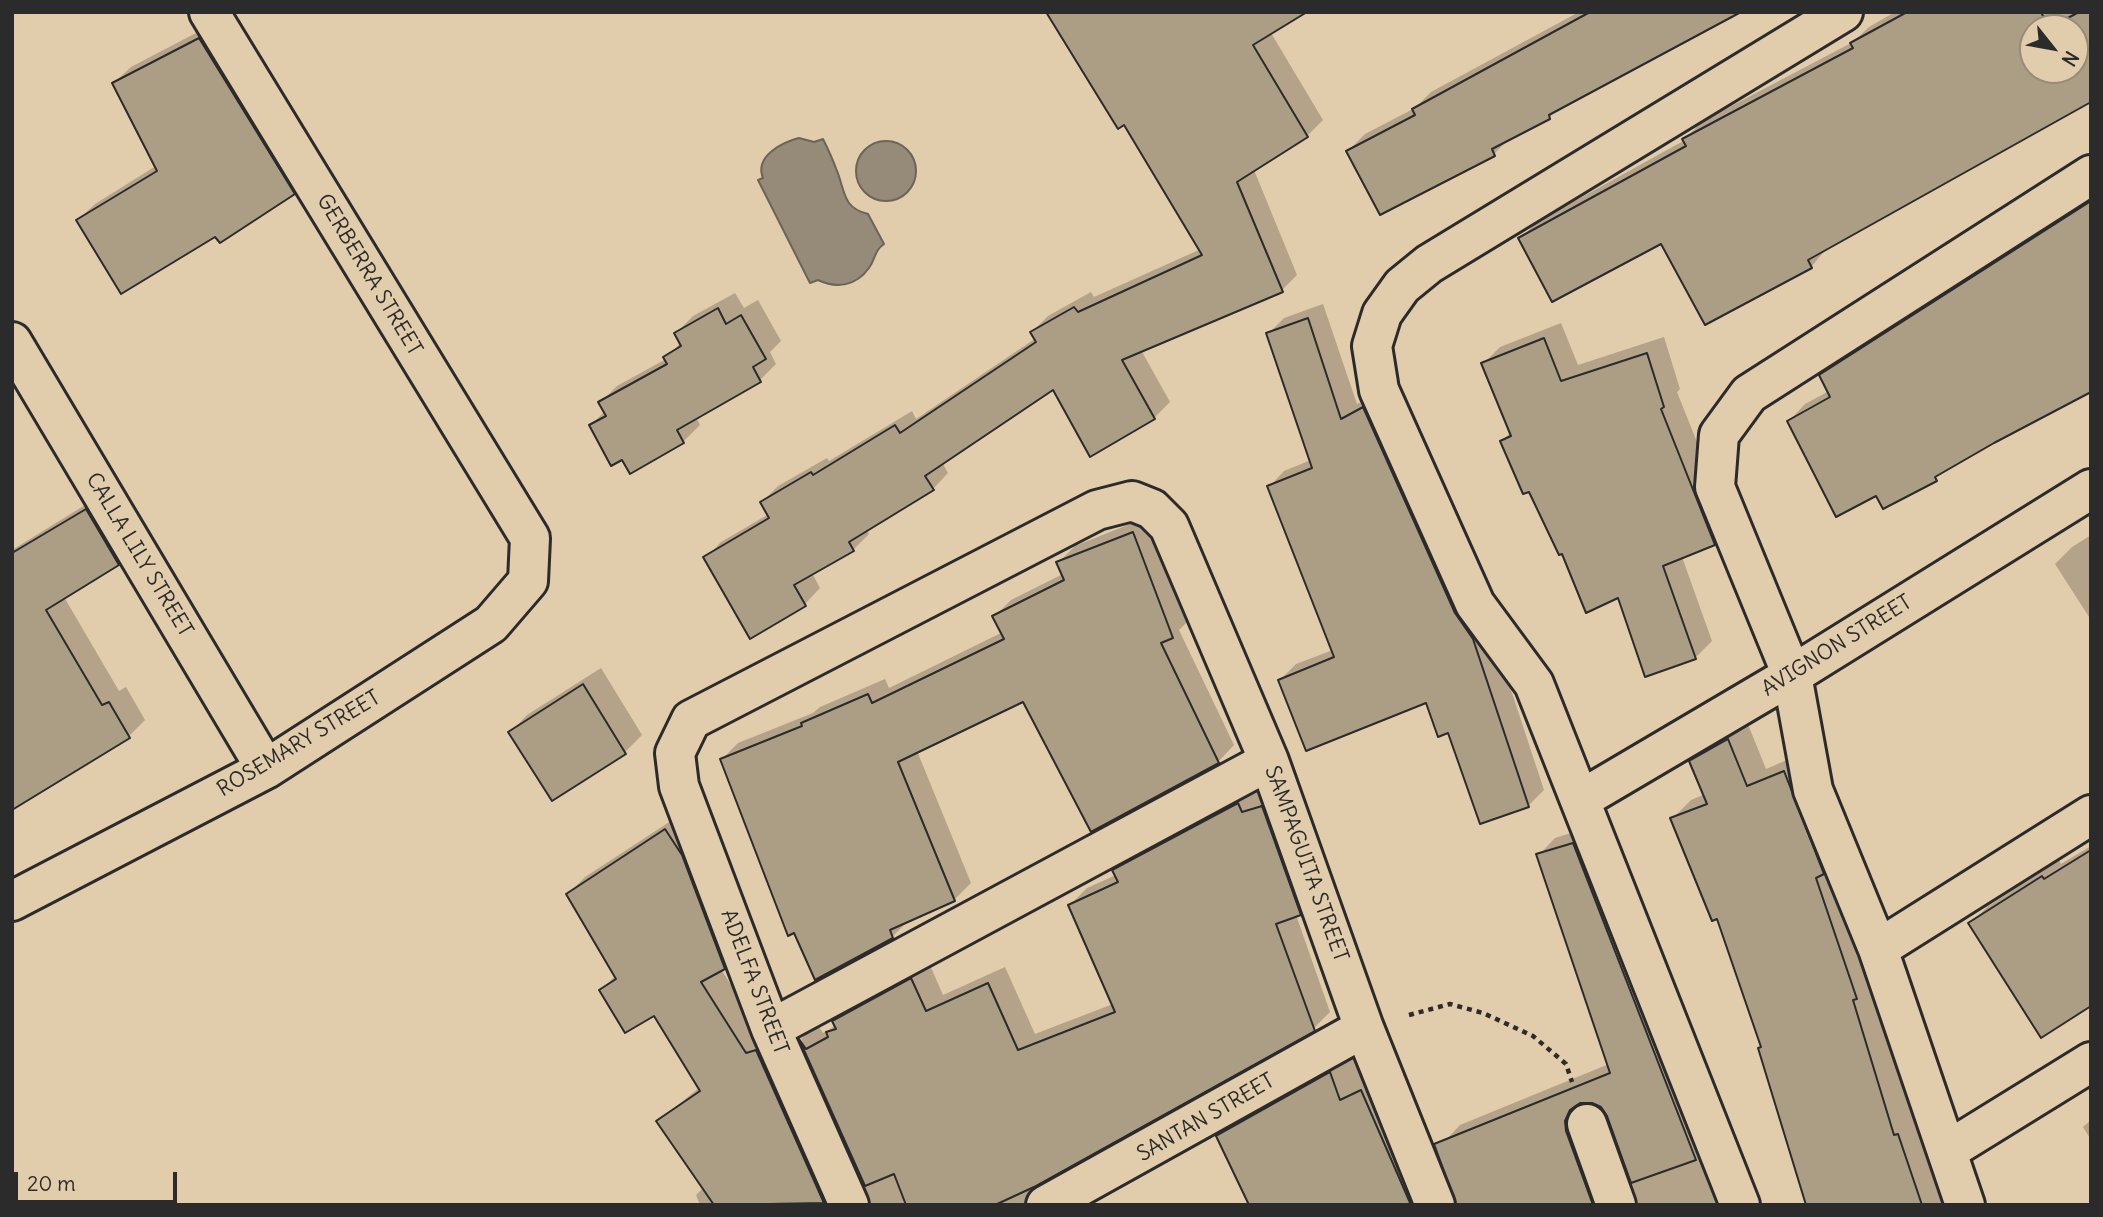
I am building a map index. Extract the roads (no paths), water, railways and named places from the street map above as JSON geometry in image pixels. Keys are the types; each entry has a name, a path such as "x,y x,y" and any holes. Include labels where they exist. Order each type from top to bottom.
{"street":[{"name":"GERBERRA STREET","path":"209,12 530,538"},
{"path":"1740,1205 1534,684 1475,604 1379,390 1371,346 1382,314 1402,286 1429,264 1843,12"},
{"path":"1965,1205 1878,949 1813,790 1792,675 1715,487 1719,435 1749,394 2091,175"},
{"name":"CALLA LILY STREET","path":"12,342 265,769"},
{"name":"AVIGNON STREET","path":"1580,800 1792,675 2091,489"},
{"name":"SAMPAGUITA STREET","path":"675,753 691,720 1097,510 1132,501 1152,509 1169,526 1269,761 1364,1028 1435,1205"},
{"name":"ROSEMARY STREET","path":"12,901 265,769 491,624 527,581 530,538"},
{"name":"ADELFA STREET","path":"675,753 679,786 771,1029 849,1205"},
{"path":"771,1029 1269,761"},
{"path":"1878,949 2091,815"},
{"name":"SANTAN STREET","path":"1046,1205 1364,1028"},
{"path":"1947,1151 2091,1062"},
{"path":"1587,1124 1616,1205"}]}
